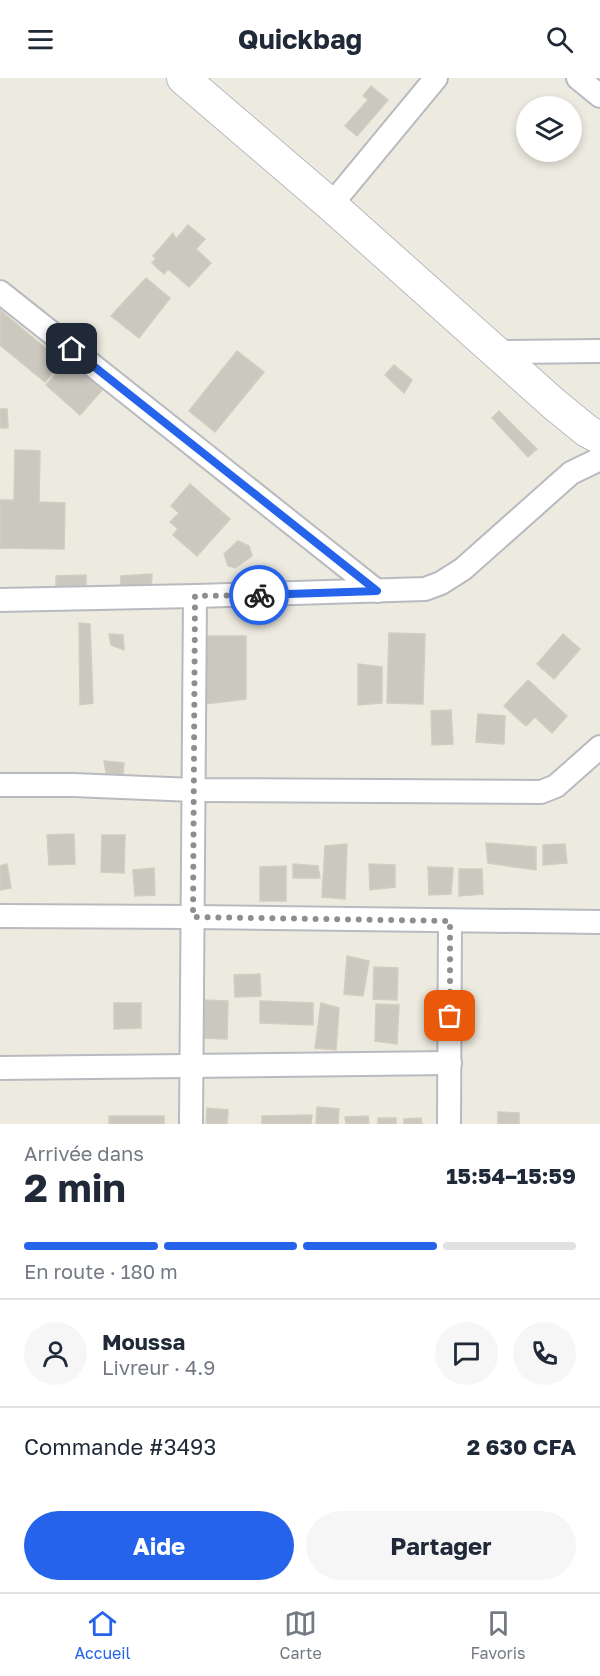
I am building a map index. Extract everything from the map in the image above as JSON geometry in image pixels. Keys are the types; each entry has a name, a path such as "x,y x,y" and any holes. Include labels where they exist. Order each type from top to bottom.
{"main road":[{"path":"183,78 331,205 596,441"}],"street":[{"path":"331,205 436,78"},
{"path":"578,78 600,96"},
{"path":"0,292 377,591"},
{"path":"495,352 600,351"},
{"path":"0,600 425,589 463,569 571,473 600,459"},
{"path":"191,1124 195,596"},
{"path":"0,785 73,785 194,790 541,792 556,786 599,751"},
{"path":"0,916 600,922"},
{"path":"449,1124 450,921"},
{"path":"0,1068 450,1063"}],"building":[{"path":"371,86 388,100 357,136 345,126 368,100 363,96"},
{"path":"188,225 205,239 196,249 211,263 189,287 168,269 164,274 152,263 156,258 153,256 173,233 176,239"},
{"path":"146,278 170,298 139,338 111,316"},
{"path":"0,310 62,362 45,382 0,345"},
{"path":"237,351 264,372 215,432 189,411"},
{"path":"68,360 102,390 80,415 46,385"},
{"path":"394,365 412,380 404,393 385,375"},
{"path":"0,409 7,409 8,428 0,428"},
{"path":"499,411 537,449 528,457 492,418"},
{"path":"15,450 40,451 39,502 65,503 64,549 0,548 0,500 14,500"},
{"path":"190,484 230,519 197,556 173,535 178,529 170,522 179,513 171,506"},
{"path":"238,541 249,546 252,556 235,568 228,566 224,554"},
{"path":"152,574 151,590 120,592 121,576"},
{"path":"86,575 86,590 56,589 56,576"},
{"path":"79,623 90,624 93,703 80,705"},
{"path":"389,633 425,634 423,704 387,703"},
{"path":"109,634 123,635 124,650 111,645"},
{"path":"563,634 580,649 554,679 537,664"},
{"path":"202,636 246,636 246,699 206,704"},
{"path":"358,664 382,667 382,703 358,705"},
{"path":"528,680 567,716 552,733 535,717 526,726 504,706"},
{"path":"451,710 453,744 432,745 431,711"},
{"path":"478,714 505,716 504,744 476,742"},
{"path":"104,761 124,763 123,775 106,773"},
{"path":"74,834 75,864 49,865 47,835"},
{"path":"102,835 125,835 124,873 101,872"},
{"path":"486,843 536,847 536,870 488,863"},
{"path":"347,844 345,899 322,897 325,846"},
{"path":"565,844 567,863 543,865 543,845"},
{"path":"7,864 11,888 0,890 0,866"},
{"path":"293,864 318,866 320,878 293,878"},
{"path":"369,864 395,865 395,887 370,890"},
{"path":"286,866 286,901 260,901 260,867"},
{"path":"428,867 453,868 451,894 429,895"},
{"path":"154,868 155,895 135,896 133,870"},
{"path":"459,869 482,869 483,894 459,896"},
{"path":"347,956 369,961 363,996 344,994"},
{"path":"374,967 398,968 397,1000 373,999"},
{"path":"260,974 261,996 235,997 234,975"},
{"path":"202,1000 228,1001 227,1039 201,1038"},
{"path":"260,1001 313,1003 313,1025 260,1023"},
{"path":"114,1003 141,1003 141,1028 114,1029"},
{"path":"321,1003 339,1008 336,1050 315,1048"},
{"path":"376,1004 399,1005 397,1044 375,1041"},
{"path":"317,1107 339,1109 338,1124 316,1124"},
{"path":"207,1108 228,1110 227,1124 206,1124"},
{"path":"498,1112 519,1113 519,1124 498,1124"},
{"path":"312,1115 311,1124 262,1124 262,1116"},
{"path":"109,1116 164,1116 164,1124 109,1124"},
{"path":"368,1116 369,1124 346,1124 345,1117"},
{"path":"378,1118 396,1118 396,1124 378,1124"},
{"path":"421,1118 422,1124 404,1124 404,1119"}],"way so far":[{"path":"259,595 195,596 193,917 450,921 450,1016"}],"route":[{"path":"72,349 377,591 259,595"}]}
